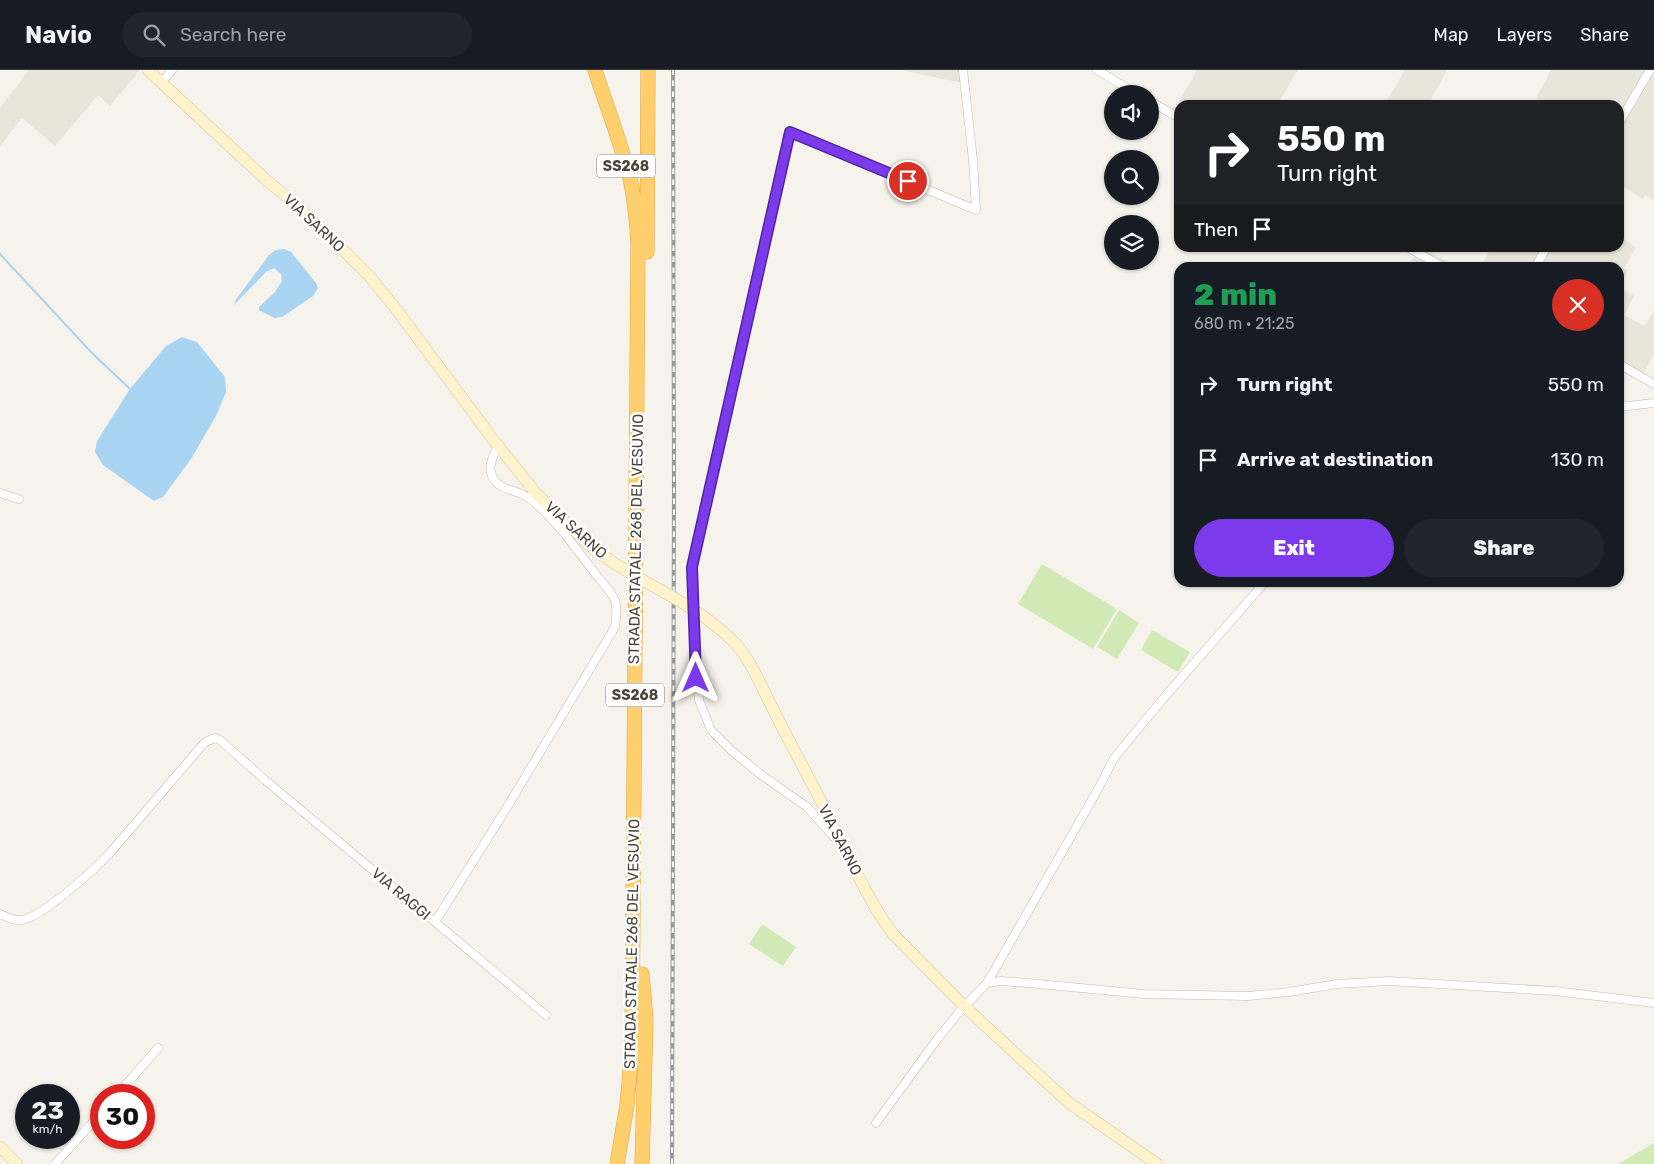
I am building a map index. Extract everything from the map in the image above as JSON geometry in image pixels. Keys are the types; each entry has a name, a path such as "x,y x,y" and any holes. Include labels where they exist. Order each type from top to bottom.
{"highway":[{"name":"STRADA STATALE 268 DEL VESUVIO","path":"594,70 619,140 631,184 637,227 639,266 632,1048 627,1105 617,1164"},
{"name":"STRADA STATALE 268 DEL VESUVIO","path":"625,1164 638,1083 642,974 648,70"},
{"path":"642,974 646,1020 642,1164"}],"street":[{"name":"VIA SARNO","path":"148,70 263,178 321,228 370,277 536,493 590,546 606,558 687,606 714,624 734,642 754,671 858,877 884,921 894,934 965,1007 1068,1102 1157,1164"},
{"path":"162,82 172,70"},
{"path":"843,846 807,807 760,774 732,751 711,730 699,700 696,678 692,567 790,132 976,210 973,160 963,70"},
{"path":"1097,70 1123,85"},
{"path":"1624,114 1650,70"},
{"path":"1159,106 1174,115"},
{"path":"1416,252 1434,262"},
{"path":"1624,367 1654,384"},
{"path":"1624,406 1654,403"},
{"name":"VIA RAGGI","path":"0,914 16,920 23,920 39,914 92,871 109,854 205,742 215,738 220,740 435,922 615,628 615,601 570,541 529,498 499,485 494,480 490,471 498,446"},
{"path":"0,493 19,499"},
{"path":"876,1123 938,1038 960,1011 987,983 1114,758 1261,587"},
{"path":"435,922 546,1015"},
{"path":"987,983 1001,981 1144,994 1248,996 1289,992 1337,984 1389,981 1555,992 1654,1002"},
{"path":"127,1084 158,1048"},
{"path":"55,1164 90,1125"},
{"path":"0,1147 17,1164"}],"shaded area":[{"path":"29,70 140,70 110,106 98,95 55,146 22,118 0,146 0,108"},
{"path":"902,70 967,70 968,84 919,74"},
{"path":"1197,70 1298,70 1280,100 1180,100"},
{"path":"1405,70 1447,70 1431,100 1387,100"},
{"path":"1551,70 1654,70 1654,200 1645,195 1643,199 1624,187 1624,100 1539,100 1536,98"},
{"path":"1624,240 1636,247 1624,268 1624,262 1483,262 1489,252 1624,252"},
{"path":"1417,252 1429,252 1449,262 1411,262"},
{"path":"1624,268 1628,270 1624,277"},
{"path":"1624,290 1634,296 1624,315"},
{"path":"1654,311 1654,354 1640,381 1624,373 1624,315 1645,326"}],"green space":[{"path":"1042,564 1117,609 1093,649 1018,604"},
{"path":"1119,610 1139,623 1117,659 1097,647"},
{"path":"1152,630 1190,652 1178,672 1141,650"},
{"path":"762,924 796,947 783,966 749,944"},
{"path":"1654,1143 1654,1164 1618,1164"}],"water":[{"path":"284,249 291,252 316,283 318,288 313,296 282,317 274,318 259,310 259,307 275,292 282,281 281,274 274,268 266,272 234,305 269,255 276,250"},
{"path":"182,337 197,342 225,377 226,392 216,416 191,459 163,497 154,501 103,465 95,452 97,441 130,389 166,346"}],"waterway":[{"path":"0,254 92,353 130,389"}],"railway":[{"path":"672,1164 673,70"}],"route":[{"path":"696,678 692,567 790,132 908,181"}]}
